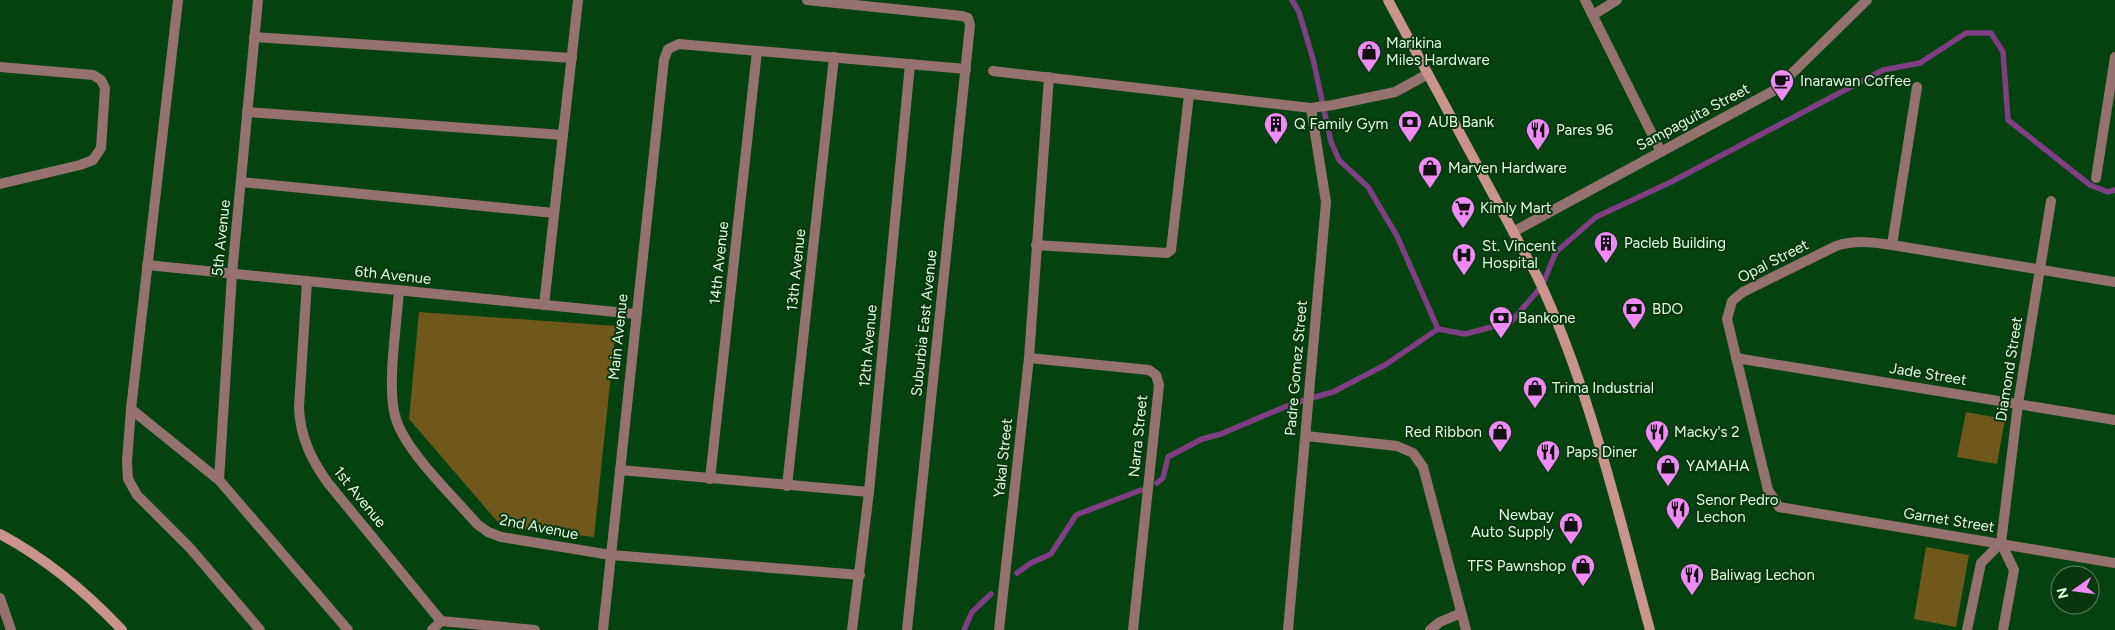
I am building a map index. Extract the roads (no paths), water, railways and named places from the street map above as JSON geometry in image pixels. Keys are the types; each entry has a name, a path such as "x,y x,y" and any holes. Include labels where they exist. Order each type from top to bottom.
{"main road":[{"path":"1388,0 1513,232 1553,311 1596,438 1650,630"},
{"path":"0,534 34,554 74,585 122,630"}],"street":[{"path":"178,0 147,265 127,461 128,480 137,495 190,548 260,630"},
{"name":"5th Avenue","path":"219,480 232,274 258,0"},
{"path":"544,305 578,0"},
{"name":"Suburbia East Avenue","path":"807,0 953,15 968,18 970,25 907,630"},
{"path":"1585,0 1661,152"},
{"path":"1593,15 1617,0"},
{"name":"Sampaguita Street","path":"1513,232 1775,90 1867,0"},
{"path":"254,37 572,58"},
{"name":"Main Avenue","path":"603,630 664,60 668,49 679,44 757,50"},
{"path":"757,50 966,69"},
{"name":"14th Avenue","path":"710,479 757,50"},
{"name":"13th Avenue","path":"787,486 834,57"},
{"path":"2096,178 2115,57"},
{"name":"12th Avenue","path":"852,630 869,492 910,64"},
{"path":"0,67 93,76 101,80 105,88 101,148 93,160 80,165 0,184"},
{"path":"993,71 1315,108 1333,106 1395,92 1428,74"},
{"name":"Yakal Street","path":"998,630 1029,358 1049,77"},
{"path":"1892,245 1917,87"},
{"path":"1036,246 1167,253 1170,250 1189,95"},
{"name":"Padre Gomez Street","path":"1288,630 1326,202 1315,108"},
{"path":"247,112 563,135"},
{"path":"241,182 554,213"},
{"name":"Diamond Street","path":"2001,543 2018,404 2051,201"},
{"name":"Opal Street","path":"1779,507 1768,490 1727,319 1732,301 1743,292 1836,246 1861,241 2115,282"},
{"name":"6th Avenue","path":"147,265 636,314"},
{"name":"1st Avenue","path":"307,281 298,407 304,441 314,463 328,483 441,621"},
{"name":"2nd Avenue","path":"399,290 392,405 395,418 408,444 477,524 488,532 502,537 611,555 860,575"},
{"name":"Narra Street","path":"1029,358 1149,370 1156,375 1159,385 1133,630"},
{"name":"Jade Street","path":"1736,358 2115,420"},
{"path":"132,409 219,480 348,630"},
{"path":"1306,436 1396,446 1413,453 1423,467 1466,630"},
{"path":"620,470 869,492"},
{"name":"Garnet Street","path":"1779,507 2115,562"},
{"path":"1967,630 1980,563 2001,543 2014,570 2003,630"},
{"path":"0,598 11,630"},
{"path":"1430,630 1440,622 1461,613"},
{"path":"432,630 441,621 535,630"}],"waterway":[{"path":"1292,0 1299,12 1313,59 1331,142 1339,160 1368,187 1397,236 1438,329 1465,334 1511,322 1542,286 1556,252 1596,217 1671,182 1883,70 1920,63 1966,33 1991,33 2003,52 2008,120 2090,185 2108,192 2115,190"},
{"path":"1157,483 1163,478 1168,457 1202,439 1221,434 1294,403 1333,392 1385,365 1438,329"},
{"path":"1017,573 1031,563 1051,554 1076,515 1141,490"},
{"path":"964,630 972,612 991,594"}],"place":[{"name":"Marikina Miles Hardware","path":"1369,73"},
{"name":"Inarawan Coffee","path":"1782,102"},
{"name":"AUB Bank","path":"1410,143"},
{"name":"Q Family Gym","path":"1276,145"},
{"name":"Pares 96","path":"1538,151"},
{"name":"Marven Hardware","path":"1430,189"},
{"name":"Kimly Mart","path":"1463,229"},
{"name":"Pacleb Building","path":"1606,264"},
{"name":"St. Vincent Hospital","path":"1464,276"},
{"name":"BDO","path":"1634,330"},
{"name":"Bankone","path":"1501,339"},
{"name":"Trima Industrial","path":"1535,409"},
{"name":"Red Ribbon","path":"1500,453"},
{"name":"Macky's 2","path":"1657,453"},
{"name":"Paps Diner","path":"1548,473"},
{"name":"YAMAHA","path":"1668,487"},
{"name":"Senor Pedro Lechon","path":"1678,530"},
{"name":"Newbay Auto Supply","path":"1571,545"},
{"name":"TFS Pawnshop","path":"1583,587"},
{"name":"Baliwag Lechon","path":"1692,596"}]}
